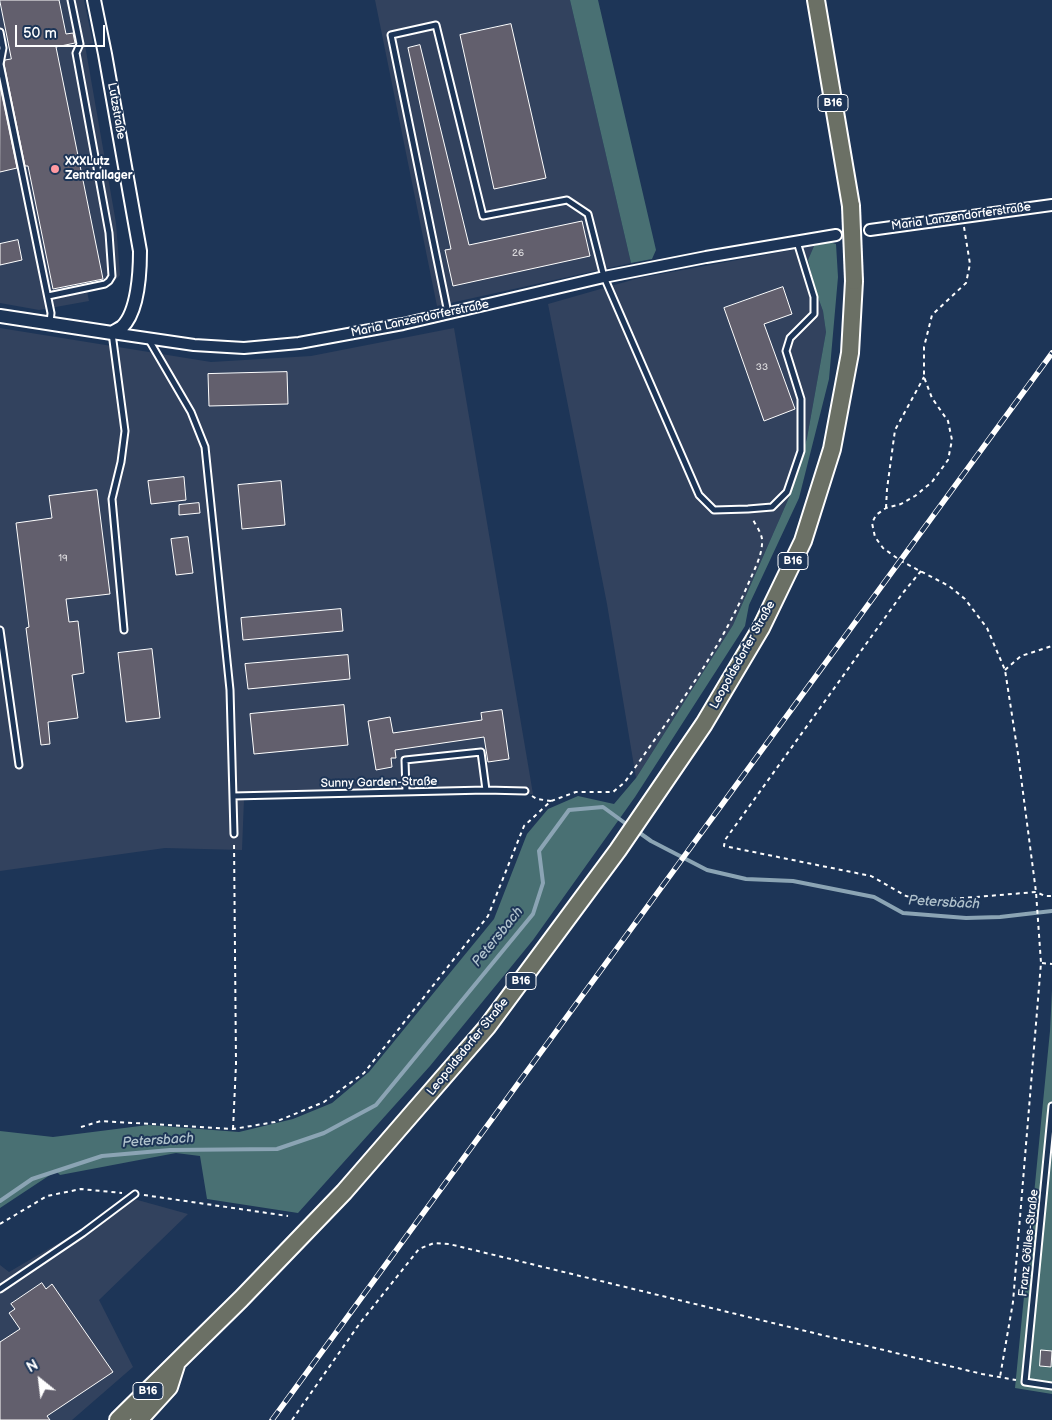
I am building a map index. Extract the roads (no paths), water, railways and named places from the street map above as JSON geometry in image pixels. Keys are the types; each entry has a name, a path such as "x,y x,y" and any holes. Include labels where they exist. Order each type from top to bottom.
{"main road":[{"name":"Leopoldsdorfer Straße","path":"177,1363 344,1192 487,1027 618,850 704,724 761,628 803,542 832,449 850,354 854,280 850,206 816,0"},
{"name":"B16","path":"118,1420 177,1363"},
{"path":"139,1420 169,1387 177,1363"}],"street":[{"name":"Lutzstraße","path":"94,0 106,54 140,251 140,274 135,299 128,319 122,327 112,333"},
{"name":"Maria Lanzendorferstraße","path":"870,230 1052,205"},
{"name":"Maria Lanzendorferstraße","path":"0,316 50,325 194,345 244,348 299,343 354,334 448,314 604,277 706,257 836,235"}],"lane":[{"path":"47,294 105,284 112,276 110,233 76,53 80,44 71,0"},
{"path":"448,314 391,35 436,25 483,216 567,200 588,214 604,277 698,495 714,510 772,507 787,492 801,450 802,399 786,351 790,338 814,314 814,297 797,241"},
{"path":"0,32 4,48 0,64 51,313 50,325"},
{"path":"112,333 125,431 121,462 112,499 124,630"},
{"path":"149,339 191,412 205,446 230,690 234,834"},
{"path":"0,630 19,765"},
{"path":"406,792 404,760 481,752 486,790"},
{"name":"Sunny Garden-Straße","path":"233,796 486,790 525,791"},
{"name":"Franz Gölles-Straße","path":"1052,1106 1025,1382 1052,1386"},
{"path":"0,1289 83,1233 135,1194"}],"waterway":[{"name":"Petersbach","path":"0,1201 32,1179 102,1156 170,1150 277,1149 324,1133 376,1105 533,914 543,883 539,851 569,810 603,807 629,826"},
{"name":"Petersbach","path":"637,831 651,841 707,870 746,879 793,881 874,897 903,913 966,918 1000,917 1052,911"}],"tunnel":[{"path":"836,235 870,230"}],"railway":[{"path":"272,1420 1052,353"}],"place":[{"name":"XXXLutz Zentrallager","path":"55,169"}]}
